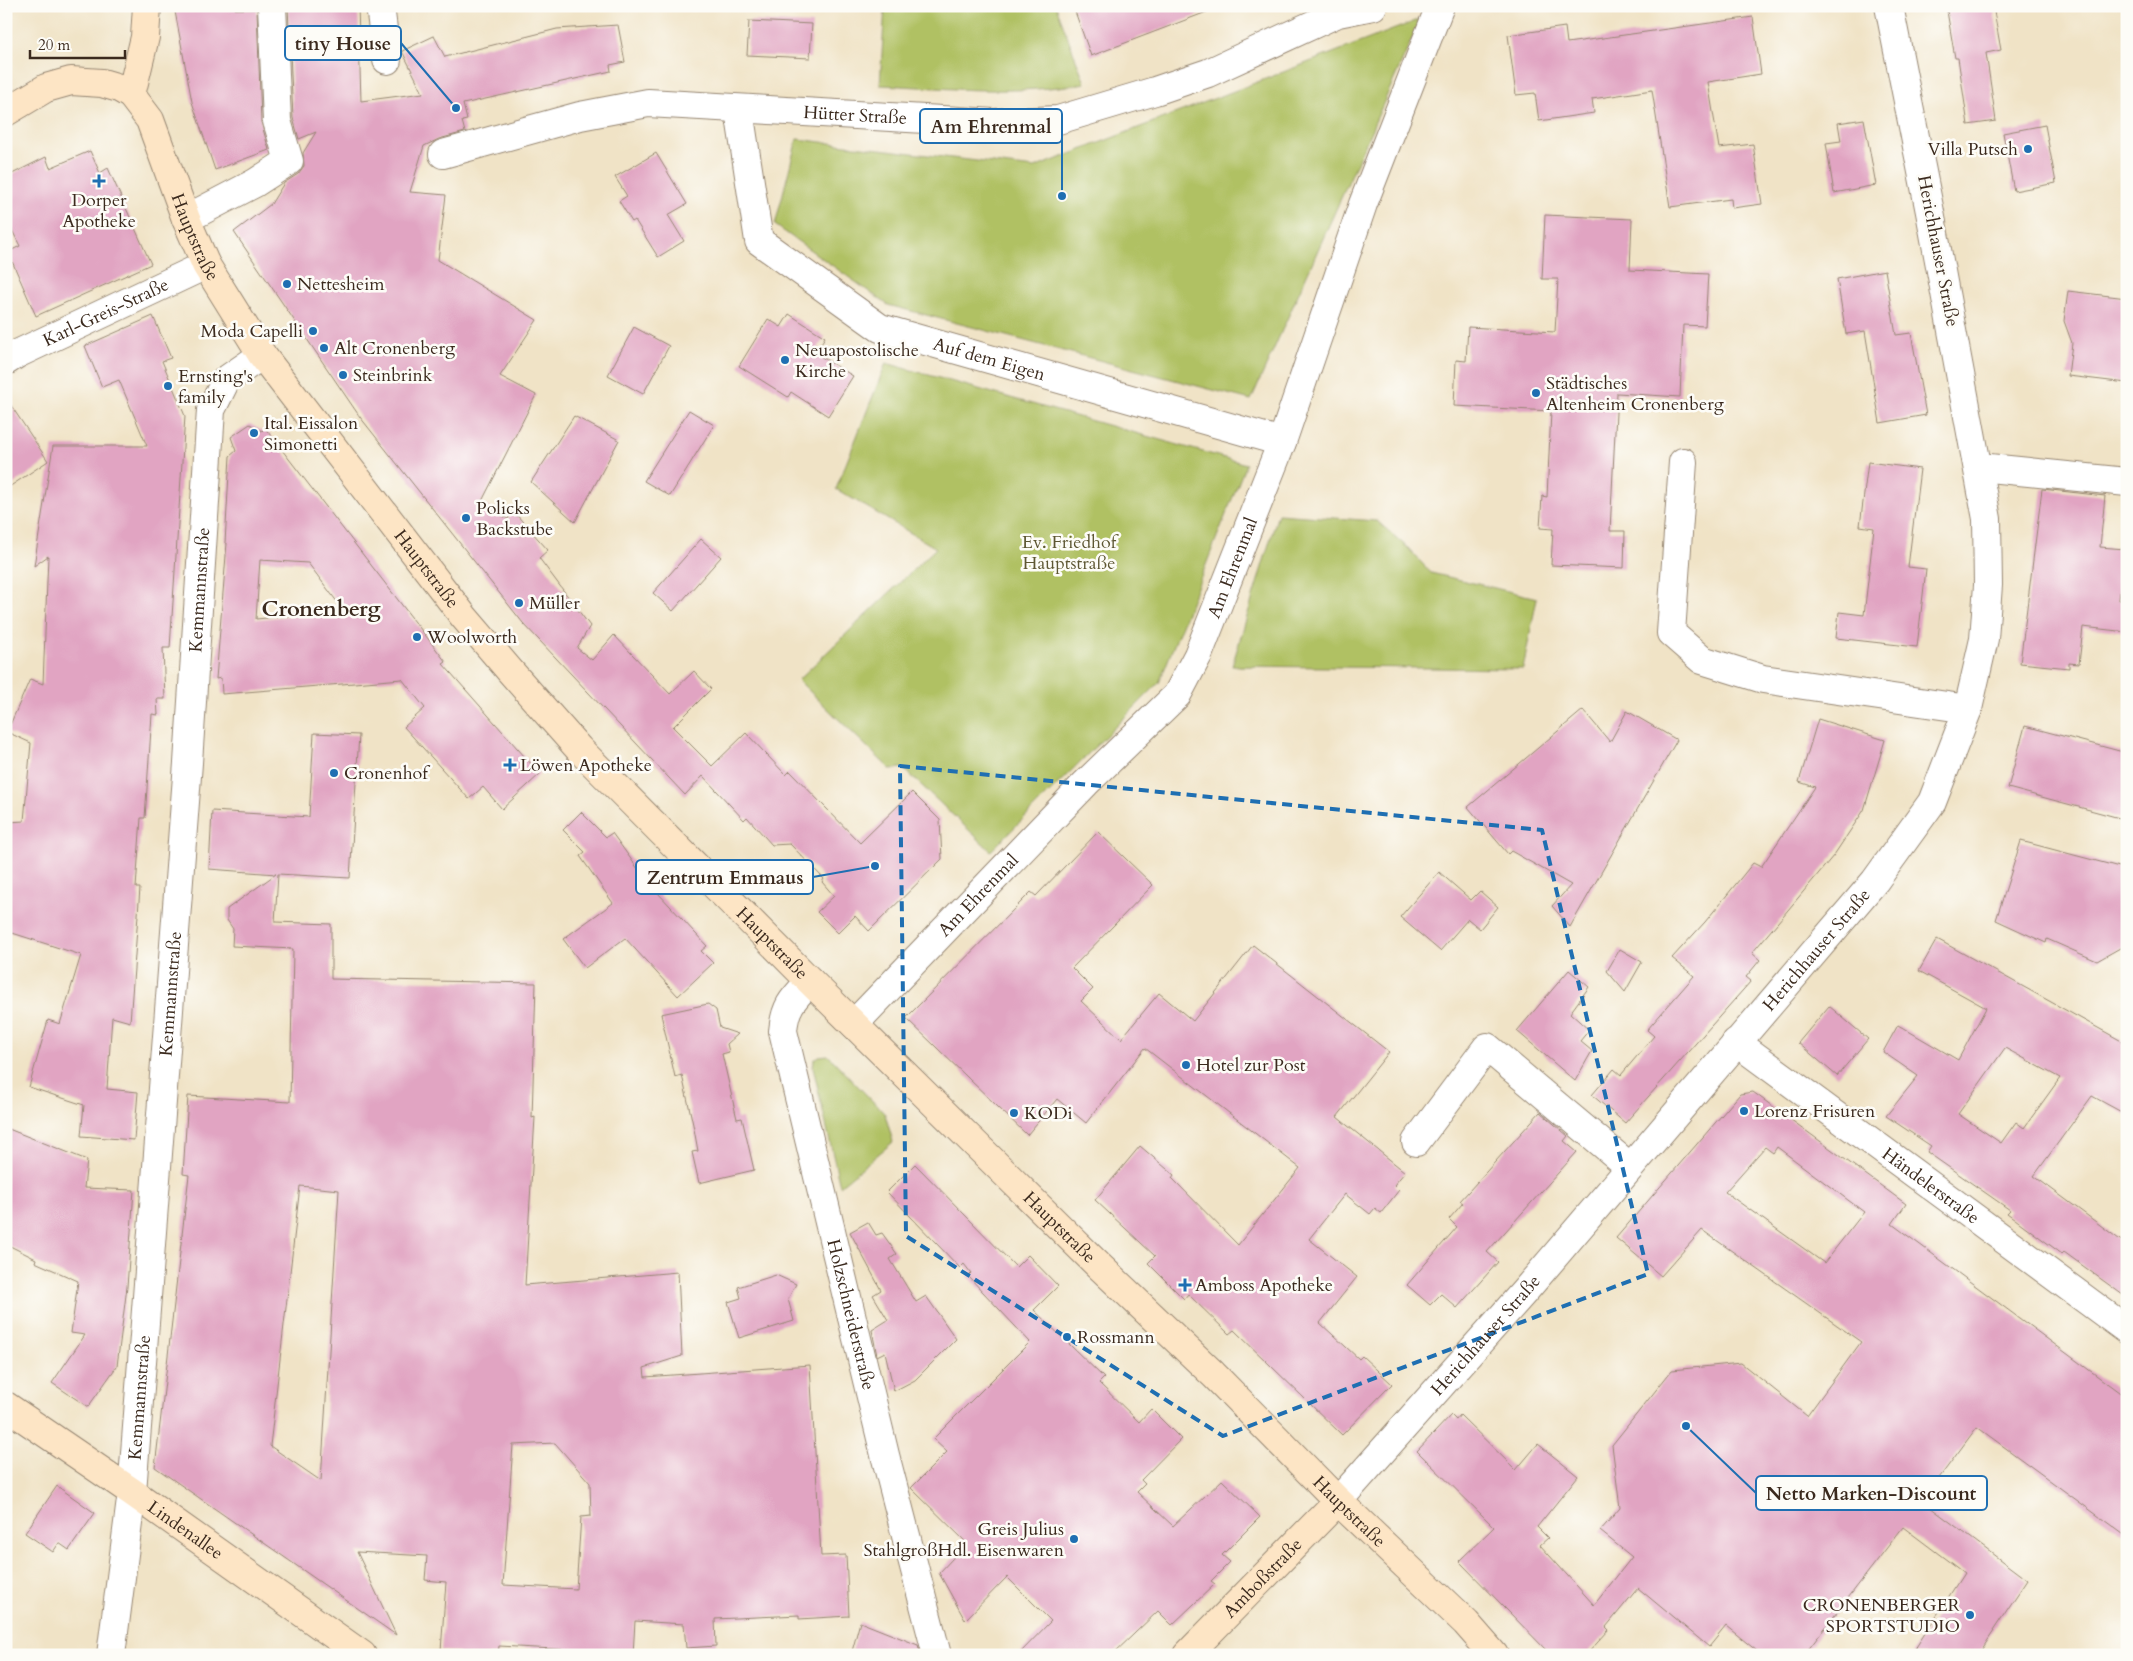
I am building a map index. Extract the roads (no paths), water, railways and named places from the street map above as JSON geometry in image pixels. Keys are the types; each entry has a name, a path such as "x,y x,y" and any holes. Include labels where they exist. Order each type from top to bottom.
{"main road":[{"path":"6,112 46,88 72,81 102,83 119,88 131,96 145,37 147,6"},
{"name":"Hauptstraße","path":"131,96 150,120 186,219 206,265 262,355 458,610 511,672 579,749 810,981 1096,1262 1213,1374 1338,1500 1466,1623 1494,1655"},
{"name":"Lindenallee","path":"6,1406 132,1492 362,1655"},
{"name":"Amboßstraße","path":"1187,1655 1338,1500"}],"street":[{"path":"186,219 255,183 289,161 278,121 272,6"},
{"path":"380,6 387,60"},
{"name":"Hütter Straße","path":"442,154 580,116 648,103 739,110 994,123 1058,120 1208,73 1338,13 1373,6"},
{"name":"Am Ehrenmal","path":"854,1024 1080,790 1176,695 1198,655 1282,442 1363,204 1440,6"},
{"name":"Herichhauser Straße","path":"1338,1500 1524,1292 1875,881 1932,802 1968,709 1984,639 1988,585 1987,519 1979,467 1889,6"},
{"name":"Auf dem Eigen","path":"739,110 759,241 880,328 1282,442"},
{"name":"Karl-Greis-Straße","path":"6,361 17,354 206,265"},
{"name":"Kemmannstraße","path":"111,1655 132,1492 186,792 211,410 226,380 262,355"},
{"path":"1683,462 1671,633 1677,639 1702,660 1763,679 1968,709"},
{"path":"1979,467 2127,482"},
{"name":"Holzschneiderstraße","path":"810,981 792,1000 784,1014 783,1032 884,1455 937,1655"},
{"name":"Händelerstraße","path":"1736,1042 2127,1330"},
{"path":"1416,1142 1487,1047 1630,1167"}],"place":[{"name":"tiny House","path":"456,108"},
{"name":"Villa Putsch","path":"2028,149"},
{"name":"Dorper Apotheke","path":"99,181"},
{"name":"Am Ehrenmal","path":"1062,196"},
{"name":"Nettesheim","path":"287,284"},
{"name":"Moda Capelli","path":"313,331"},
{"name":"Alt Cronenberg","path":"324,348"},
{"name":"Neuapostolische Kirche","path":"785,360"},
{"name":"Steinbrink","path":"343,375"},
{"name":"Ernsting's family","path":"168,386"},
{"name":"Städtisches Altenheim Cronenberg","path":"1536,393"},
{"name":"Ital. Eissalon Simonetti","path":"254,433"},
{"name":"Policks Backstube","path":"466,518"},
{"name":"Müller","path":"519,603"},
{"name":"Woolworth","path":"417,637"},
{"name":"Löwen Apotheke","path":"510,765"},
{"name":"Cronenhof","path":"334,773"},
{"name":"Zentrum Emmaus","path":"875,866"},
{"name":"Hotel zur Post","path":"1186,1065"},
{"name":"Lorenz Frisuren","path":"1744,1111"},
{"name":"KODi","path":"1014,1113"},
{"name":"Amboss Apotheke","path":"1185,1285"},
{"name":"Rossmann","path":"1067,1337"},
{"name":"Netto Marken-Discount","path":"1686,1426"},
{"name":"Greis Julius StahlgroßHdl. Eisenwaren","path":"1074,1539"},
{"name":"CRONENBERGER SPORTSTUDIO","path":"1970,1615"}],"district":[{"name":"Cronenberg","path":"321,609"}],"park label":[{"name":"Ev. Friedhof Hauptstraße","path":"1069,552"}]}
